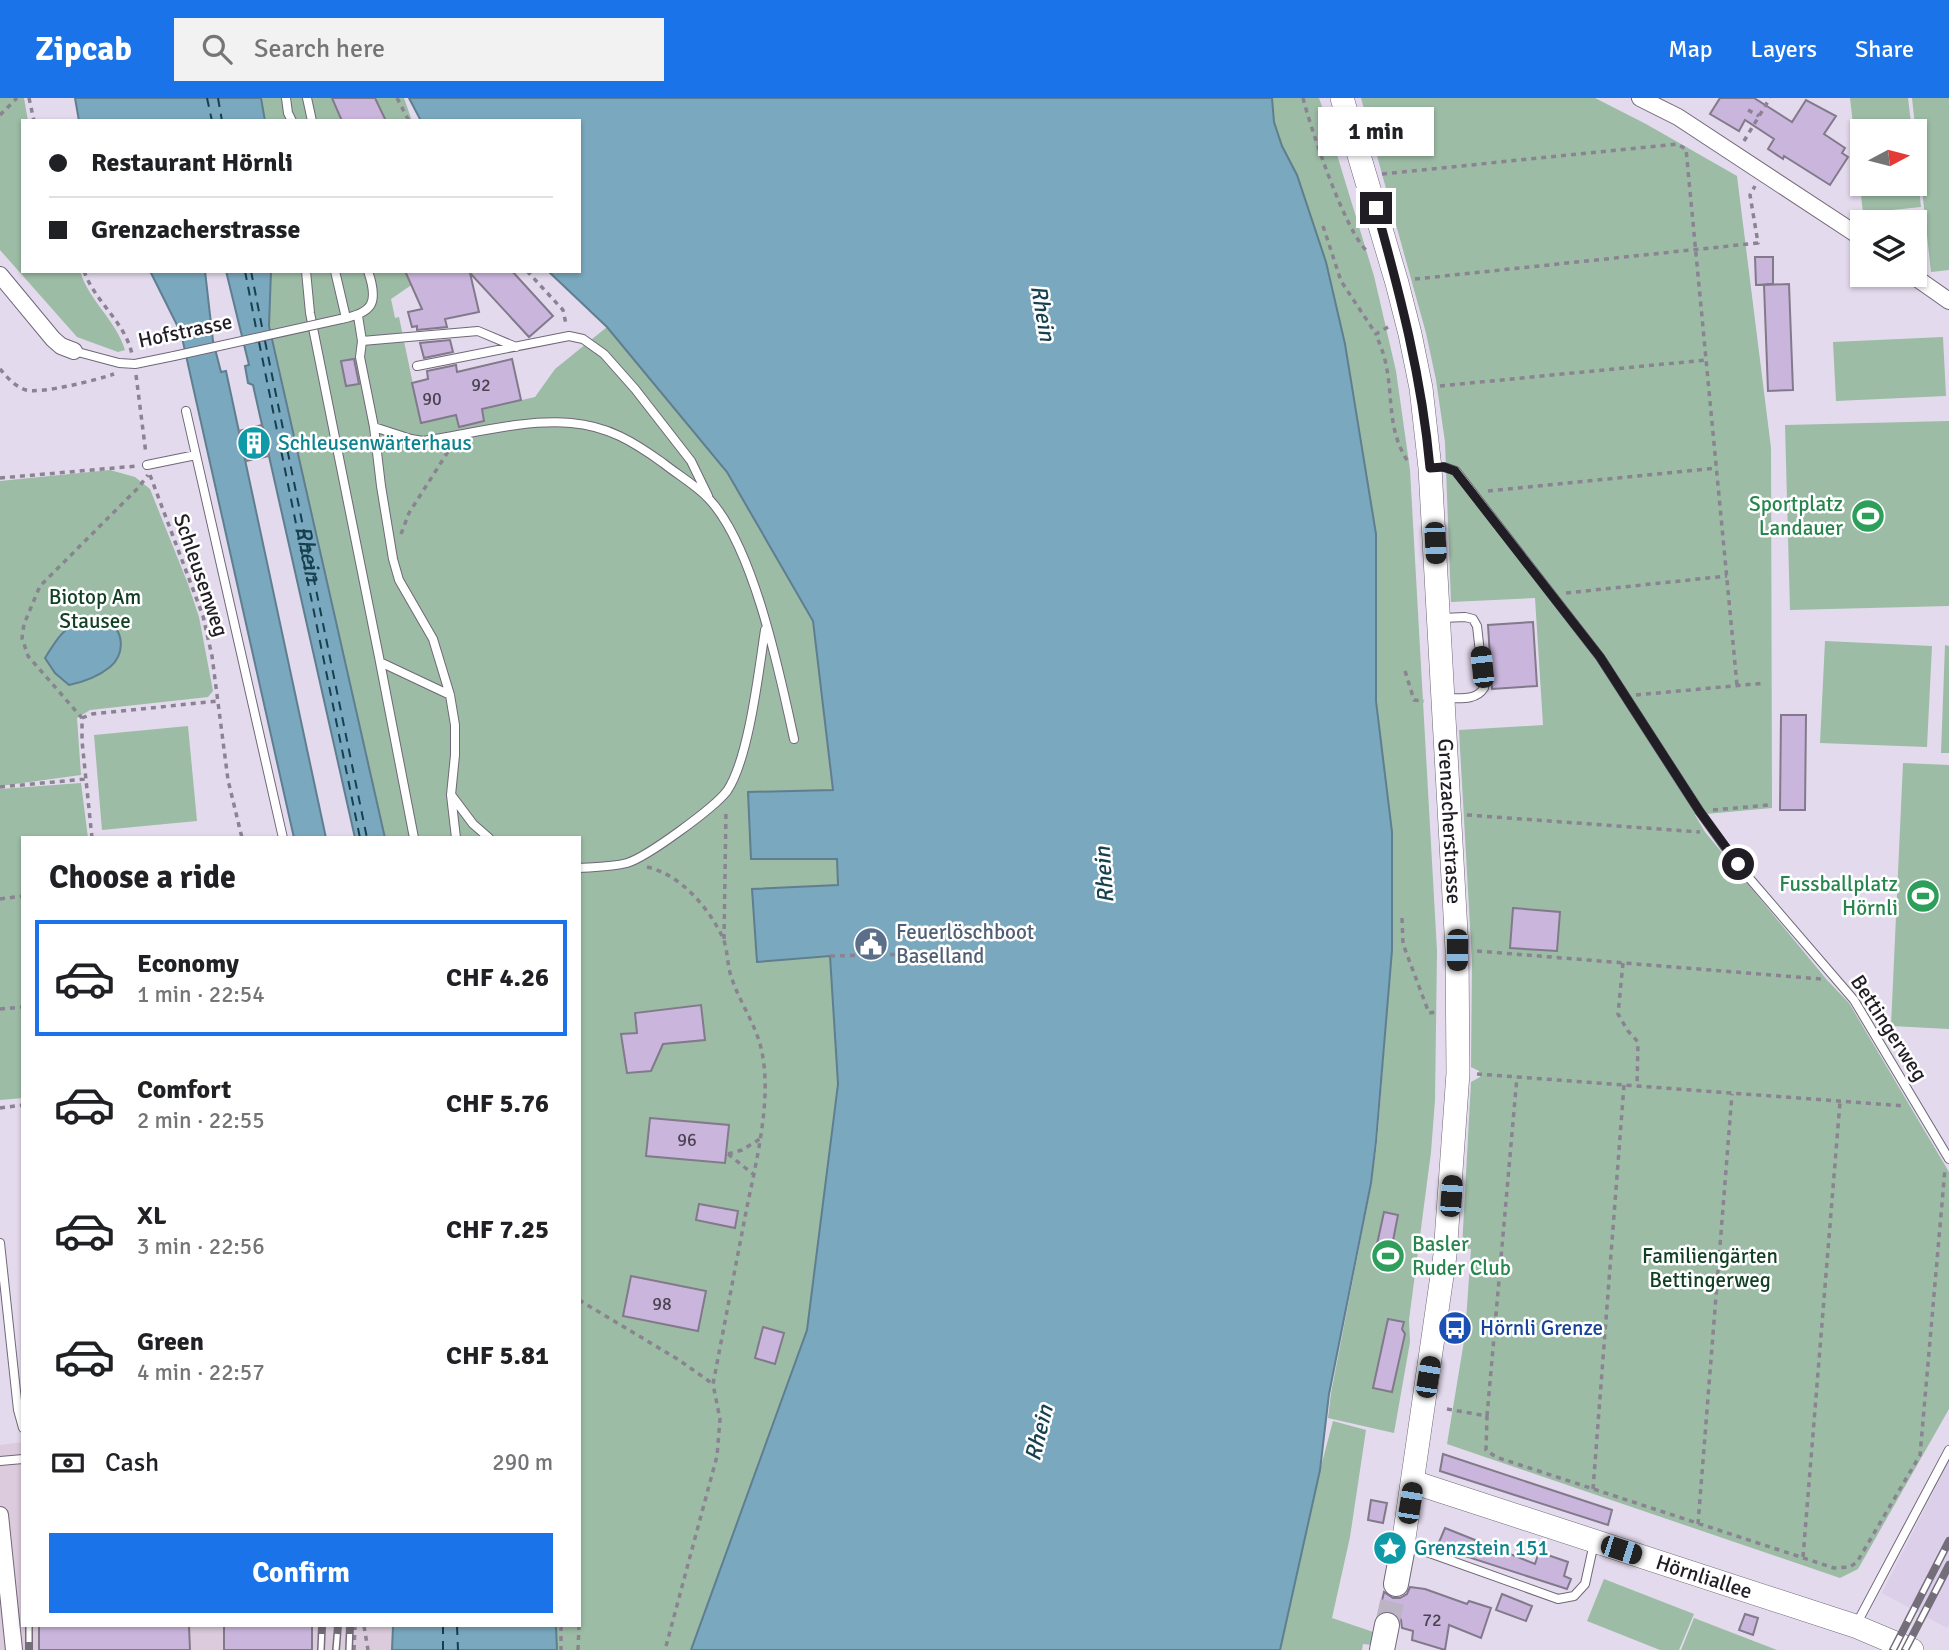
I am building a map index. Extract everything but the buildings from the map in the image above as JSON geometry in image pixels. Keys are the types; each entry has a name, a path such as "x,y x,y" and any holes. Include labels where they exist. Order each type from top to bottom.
{"main road":[{"name":"Grenzacherstrasse","path":"1342,98 1397,283 1421,388 1422,468 1439,618 1435,700 1450,815 1457,950 1458,1073 1445,1255 1403,1548"},
{"name":"Hörnliallee","path":"1413,1482 1855,1626 1912,1650"},
{"path":"1396,1584 1403,1548"}],"street":[{"path":"1640,98 1678,117 1850,230"},
{"name":"Hofstrasse","path":"0,275 53,339 61,346 74,351"},
{"path":"1927,286 1949,301"},
{"path":"0,1514 14,1650"}],"lane":[{"path":"286,98 290,118"},
{"path":"307,98 312,119"},
{"path":"306,273 310,313 414,836"},
{"path":"335,273 343,319"},
{"path":"369,273 373,284 372,302 367,310 358,316 362,341 360,357 374,427 393,559 399,580 433,639 450,695 455,725 451,795 456,836"},
{"name":"Hofstrasse","path":"74,351 120,363 135,364 358,316"},
{"path":"362,341 478,331 516,347"},
{"path":"417,366 569,336 583,339 604,354 654,411 691,461 710,500 734,536 778,665 794,739"},
{"path":"187,411 284,836"},
{"path":"374,427 423,441 536,423 595,426 637,444 710,500"},
{"path":"148,469 196,455"},
{"name":"Bettingerweg","path":"1422,468 1444,467 1455,471 1600,657 1711,828 1738,864 1854,1000 1949,1160"},
{"path":"1435,700 1473,697 1480,694 1484,688 1478,626 1473,619 1465,617 1439,618"},
{"path":"581,868 628,863 683,828 727,791 738,765 748,727 766,627"},
{"path":"380,662 450,695"},
{"path":"451,795 473,824 487,836"},
{"path":"0,1243 21,1421"},
{"path":"1855,1626 1949,1450"},
{"path":"0,1461 21,1460"},
{"path":"1403,1548 1558,1599 1574,1596 1585,1584 1595,1541"}],"path":[{"path":"0,115 17,98"},
{"path":"29,98 34,119"},
{"path":"397,98 408,119"},
{"path":"1303,98 1311,130 1350,224 1364,249 1369,251"},
{"path":"1736,155 1770,98"},
{"path":"1748,110 1759,116"},
{"path":"1380,174 1677,144 1686,149 1737,685"},
{"path":"1409,281 1758,243 1750,195 1755,186"},
{"path":"1323,226 1341,281 1376,334 1385,362 1393,426 1399,449 1422,468"},
{"name":"Schleusenweg","path":"86,273 94,291 124,333 135,364 148,469 203,616 219,701 228,780 242,836"},
{"path":"529,273 563,310 569,336"},
{"path":"1376,334 1390,326"},
{"path":"1435,386 1706,360"},
{"path":"0,369 15,385 36,391 96,380 135,364"},
{"path":"393,559 409,513 458,436"},
{"path":"0,478 110,467 148,469 138,488 40,586 24,624 22,638 28,656 82,718 92,836"},
{"path":"1472,492 1717,468"},
{"path":"1550,594 1727,576"},
{"path":"1405,671 1415,700 1435,700"},
{"path":"1628,698 1634,695 1765,683"},
{"path":"82,718 92,713 219,701"},
{"path":"0,787 86,779"},
{"path":"665,1650 717,1455 720,1419 713,1384 760,1139 764,1089 761,1049 732,978 724,940 727,791"},
{"path":"1700,812 1769,805"},
{"path":"1450,815 1705,832 1711,828"},
{"path":"628,863 656,869 671,876 690,892 709,915 724,940"},
{"path":"0,899 21,896"},
{"path":"1402,918 1405,950 1429,1013 1436,1013"},
{"path":"1457,950 1827,980 1833,975"},
{"path":"830,956 912,954"},
{"path":"1623,963 1618,1014 1638,1042 1637,1086"},
{"path":"0,1009 21,1007"},
{"path":"1458,1073 1918,1107"},
{"path":"1517,1077 1486,1450 1496,1457 1840,1569 1857,1562 1920,1455 1944,1172 1949,1160"},
{"path":"1593,1489 1624,1085"},
{"path":"1698,1524 1732,1094"},
{"path":"1803,1557 1840,1102"},
{"path":"0,1108 21,1105"},
{"path":"753,1174 728,1154 760,1139"},
{"path":"581,1301 679,1360 713,1384"},
{"path":"1447,1409 1487,1416"},
{"path":"355,1627 355,1650"},
{"path":"364,1627 368,1650"},
{"path":"561,1627 561,1650"},
{"path":"578,1650 579,1627"}],"shaded area":[{"path":"21,1442 21,1627 393,1627 392,1650 0,1650 0,1445"},
{"path":"1949,1461 1949,1625 1947,1628 1882,1593"}],"green space":[{"path":"0,98 24,98 28,119 21,119 21,273 81,273 125,350 118,352 77,337 0,250"},
{"path":"261,98 404,98 411,119 265,119"},
{"path":"1272,98 1319,98 1374,276 1396,371 1410,470 1437,951 1435,1100 1431,1152 1409,1320 1410,1342 1394,1433 1328,1418 1377,1143 1392,950 1392,832 1376,701 1376,534 1345,344 1326,262 1297,175 1282,146 1274,122"},
{"name":"Familiengärten Bettingerweg","path":"1361,98 1595,98 1737,176 1771,448 1772,808 1695,815 1705,832 1849,1003 1949,1172 1949,1409 1858,1569 1840,1578 1447,1444 1465,1335 1471,1249 1462,1248 1471,1082 1480,1077 1479,1071 1471,1067 1472,961 1459,730 1543,725 1535,598 1451,602 1445,442 1436,380 1426,333"},
{"path":"1850,98 1908,98 1911,119 1852,119"},
{"path":"1912,98 1949,98 1949,270 1931,272 1927,210 1924,210 1923,196 1927,196 1927,119 1914,119"},
{"path":"1861,196 1920,196 1921,207 1863,210"},
{"path":"271,273 429,273 391,299 395,318 399,317 421,423 535,397 555,369 607,327 727,472 813,621 833,790 748,792 751,859 838,859 838,886 753,889 830,956 838,1084 807,1330 691,1650 557,1650 556,1627 581,1627 581,836 384,836 269,326"},
{"path":"1943,337 1946,396 1836,401 1833,342"},
{"name":"Sportplatz Landauer","path":"1949,421 1949,606 1790,610 1785,425"},
{"name":"Biotop Am Stausee","path":"110,470 135,477 150,489 199,617 213,691 208,697 90,710 77,718 81,775 0,786 0,481"},
{"path":"1825,641 1932,646 1927,747 1820,743"},
{"path":"1945,645 1949,646 1949,753 1941,753"},
{"path":"188,726 197,821 102,830 94,735"},
{"name":"Fussballplatz Hörnli","path":"1903,763 1949,765 1949,1029 1891,1026"},
{"path":"81,783 88,836 21,836 21,1098 0,1100 0,789"},
{"path":"1333,1421 1366,1430 1350,1537 1332,1618 1385,1636 1383,1646 1363,1644 1362,1650 1280,1650 1320,1470"},
{"path":"1604,1579 1694,1614 1679,1650 1660,1650 1587,1621"},
{"path":"1694,1618 1777,1650 1681,1650"}],"water":[{"path":"75,98 261,98 265,119 79,119"},
{"name":"Rhein","path":"409,98 1272,98 1274,122 1282,146 1297,175 1326,262 1345,344 1376,534 1376,701 1392,832 1392,950 1371,1183 1329,1394 1320,1470 1280,1650 691,1650 807,1330 838,1084 830,956 757,962 752,889 838,885 837,859 751,859 748,792 833,790 813,621 727,472 607,327 550,273 581,273 581,119 420,119"},
{"path":"151,273 205,273 213,341 221,372 226,371 326,836 294,836 181,333"},
{"name":"Rhein","path":"226,273 271,273 269,326 385,836 355,836 253,385 248,383 245,366 249,365"},
{"path":"84,618 101,619 112,625 120,636 120,649 115,662 106,670 69,685 55,673 45,658 61,635"},
{"path":"393,1627 556,1627 557,1650 392,1650"}],"ferry route":[{"path":"207,98 212,119"},
{"path":"218,98 222,119"},
{"path":"245,273 257,333"},
{"path":"251,273 263,332"},
{"path":"265,341 367,836"},
{"path":"259,342 360,836"},
{"path":"443,1627 443,1650"},
{"path":"457,1627 458,1650"}],"tunnel":[{"path":"1387,1625 1396,1584"}],"railway":[{"path":"1893,1650 1949,1541"},
{"path":"1905,1650 1949,1565"},
{"path":"29,1627 29,1650"},
{"path":"321,1650 322,1627"},
{"path":"336,1650 338,1627"},
{"path":"349,1650 350,1627"}],"place":[{"name":"Schleusenwärterhaus","path":"254,443"},
{"name":"Sportplatz Landauer","path":"1868,516"},
{"name":"Fussballplatz Hörnli","path":"1923,896"},
{"name":"Feuerlöschboot Baselland","path":"871,944"},
{"name":"Basler Ruder Club","path":"1388,1256"},
{"name":"Hörnli Grenze","path":"1455,1328"},
{"name":"Grenzstein 151","path":"1390,1548"}],"route":[{"path":"1376,208 1410,334 1421,388 1430,468 1444,467 1455,471 1600,657 1700,812 1738,864"}]}
